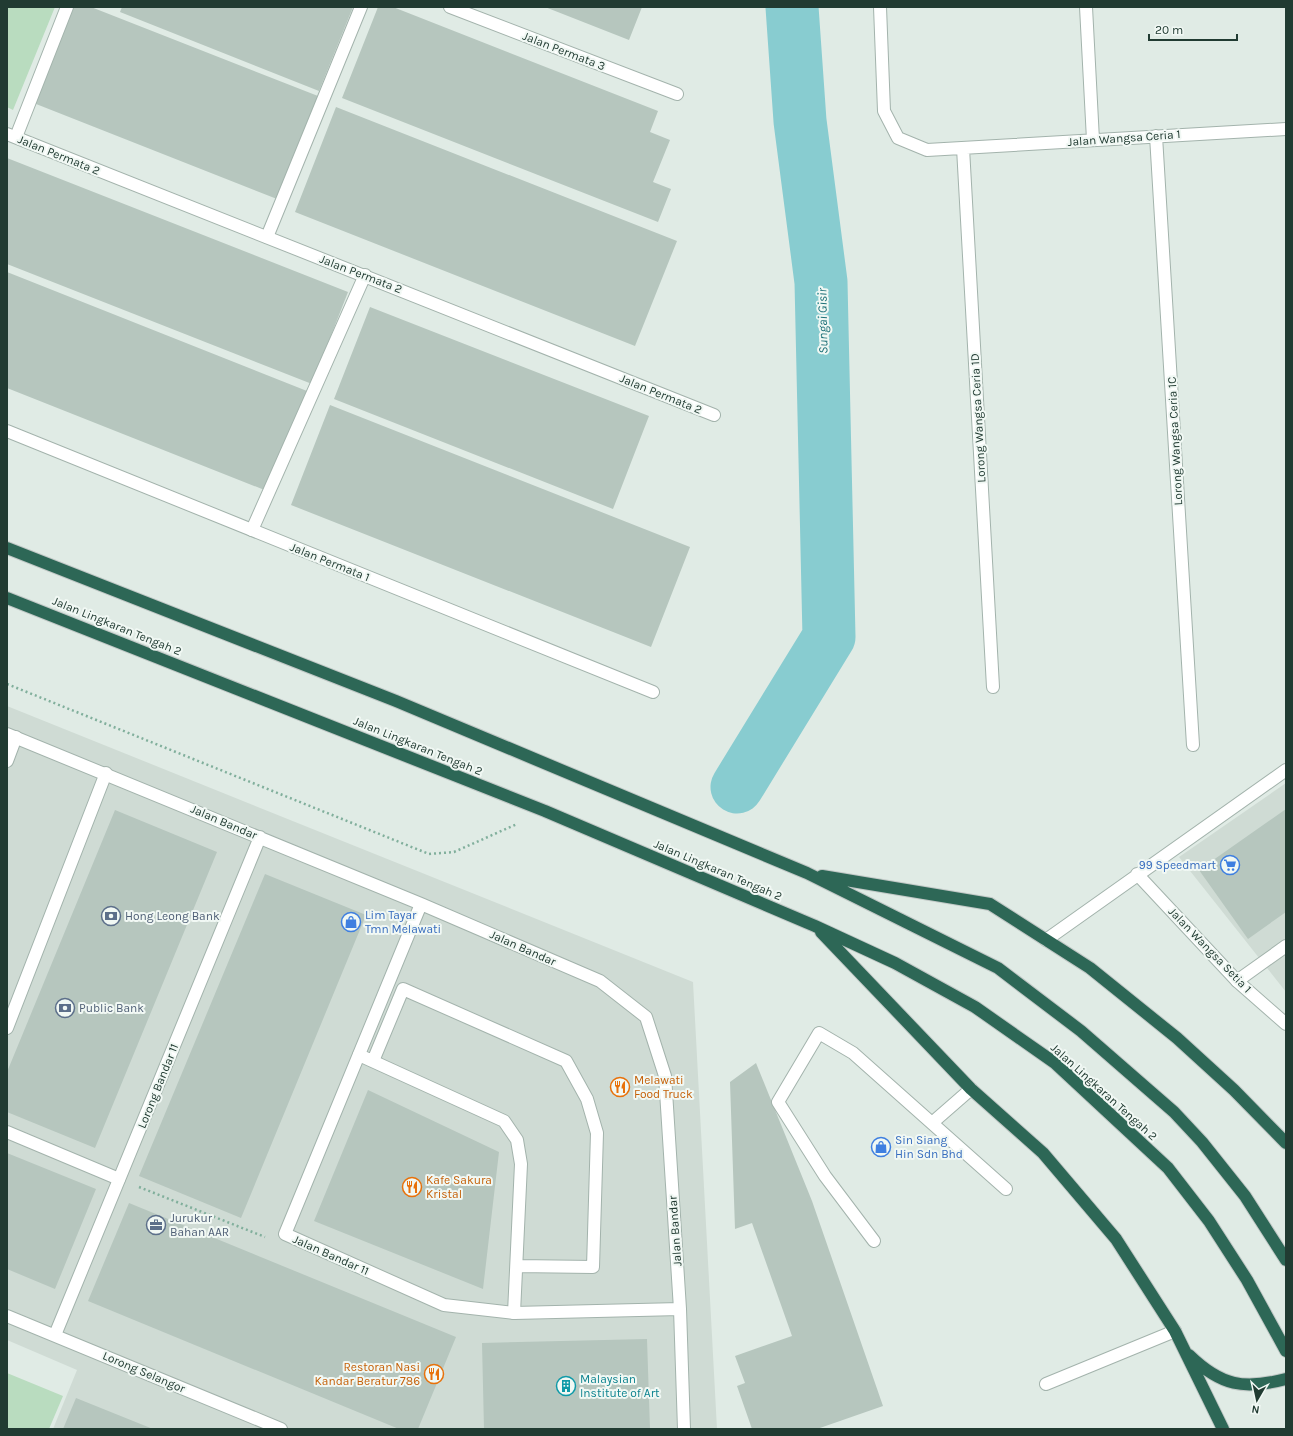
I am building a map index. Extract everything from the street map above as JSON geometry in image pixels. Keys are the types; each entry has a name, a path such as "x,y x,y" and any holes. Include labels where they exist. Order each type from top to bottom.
{"highway":[{"path":"7,548 396,701 807,873 998,968 1081,1031 1174,1112 1202,1142 1245,1196 1286,1260"},
{"name":"Jalan Lingkaran Tengah 2","path":"7,598 545,811 815,926 895,963 975,1007 1055,1063 1168,1168 1209,1221 1247,1280 1286,1351"},
{"path":"807,873 990,904 1090,968 1177,1038 1234,1090 1286,1143"},
{"path":"815,926 971,1089 1043,1153 1116,1239 1175,1332 1223,1429"},
{"path":"1184,1350 1211,1373 1232,1384 1262,1385 1286,1379"}],"street":[{"path":"11,136 67,7"},
{"path":"267,237 361,7"},
{"name":"Jalan Permata 3","path":"450,7 677,94"},
{"name":"Jalan Wangsa Ceria 1","path":"880,7 884,111 898,138 927,150 1286,129"},
{"path":"1086,7 1093,140"},
{"name":"Jalan Permata 2","path":"11,136 714,415"},
{"name":"Lorong Wangsa Ceria 1C","path":"1156,136 1193,745"},
{"name":"Lorong Wangsa Ceria 1D","path":"963,148 993,687"},
{"path":"252,530 365,276"},
{"name":"Jalan Permata 1","path":"7,431 653,692"},
{"path":"7,761 12,736"},
{"name":"Jalan Bandar","path":"12,736 106,773 421,904 600,981 646,1017 665,1076 680,1309 684,1429"},
{"path":"1046,940 1286,770"},
{"path":"7,1028 106,773"},
{"name":"Lorong Bandar 11","path":"55,1335 260,837"},
{"name":"Jalan Wangsa Setia 1","path":"1138,874 1237,981 1286,1024"},
{"name":"Jalan Bandar 11","path":"421,904 285,1234 444,1305 514,1313 680,1309"},
{"path":"1237,981 1286,946"},
{"path":"373,1062 403,989 566,1061 587,1099 597,1133 593,1267 517,1266"},
{"path":"874,1241 825,1176 778,1102 819,1033 853,1053 1006,1189"},
{"path":"359,1055 504,1121 517,1140 521,1164 514,1313"},
{"path":"932,1123 971,1089"},
{"path":"7,1132 119,1179"},
{"name":"Lorong Selangor","path":"7,1316 281,1429"},
{"path":"1046,1384 1175,1332"}],"path":[{"path":"7,684 429,854 454,852 545,811"},
{"path":"119,1179 263,1238 285,1234"}],"shaded area":[{"path":"7,706 693,982 717,1429 53,1429 77,1370 7,1340"},
{"path":"1286,783 1286,992 1179,857"}],"green space":[{"path":"7,7 55,7 13,110 7,107"},
{"path":"7,1373 63,1396 49,1429 7,1429"}],"building":[{"path":"69,7 91,7 318,96 277,199 31,102"},
{"path":"122,7 353,7 319,91 120,12"},
{"path":"378,7 393,7 658,111 650,132 670,140 653,182 671,189 658,222 342,98"},
{"path":"545,7 642,7 629,40"},
{"path":"336,107 677,241 635,346 295,212"},
{"path":"7,158 348,292 312,384 7,264"},
{"path":"7,272 307,391 267,491 7,388"},
{"path":"370,307 649,416 613,509 334,399"},
{"path":"330,405 690,547 651,647 291,505"},
{"path":"1286,809 1286,912 1248,939 1199,870"},
{"path":"115,810 217,852 95,1148 7,1112 7,1072"},
{"path":"265,874 366,915 241,1218 139,1176"},
{"path":"756,1063 812,1201 883,1406 817,1429 752,1429 737,1386 745,1383 735,1356 792,1336 752,1223 735,1229 730,1082"},
{"name":"Kafe Sakura Kristal","path":"368,1090 499,1152 483,1289 314,1221"},
{"path":"7,1153 96,1189 55,1289 7,1269"},
{"path":"129,1203 456,1337 418,1429 399,1429 88,1301"},
{"name":"Malaysian Institute of Art","path":"647,1339 650,1429 484,1429 482,1343"},
{"path":"76,1398 153,1429 63,1429"}],"waterway":[{"name":"Sungai Gisir","path":"737,787 829,637 821,282 800,121 792,7"}],"place":[{"name":"99 Speedmart","path":"1230,865"},
{"name":"Hong Leong Bank","path":"111,916"},
{"name":"Lim Tayar Tmn Melawati","path":"351,922"},
{"name":"Public Bank","path":"65,1008"},
{"name":"Melawati Food Truck","path":"620,1087"},
{"name":"Sin Siang Hin Sdn Bhd","path":"881,1147"},
{"name":"Kafe Sakura Kristal","path":"412,1187"},
{"name":"Jurukur Bahan AAR","path":"156,1225"},
{"name":"Restoran Nasi Kandar Beratur 786","path":"434,1374"},
{"name":"Malaysian Institute of Art","path":"566,1386"}]}
